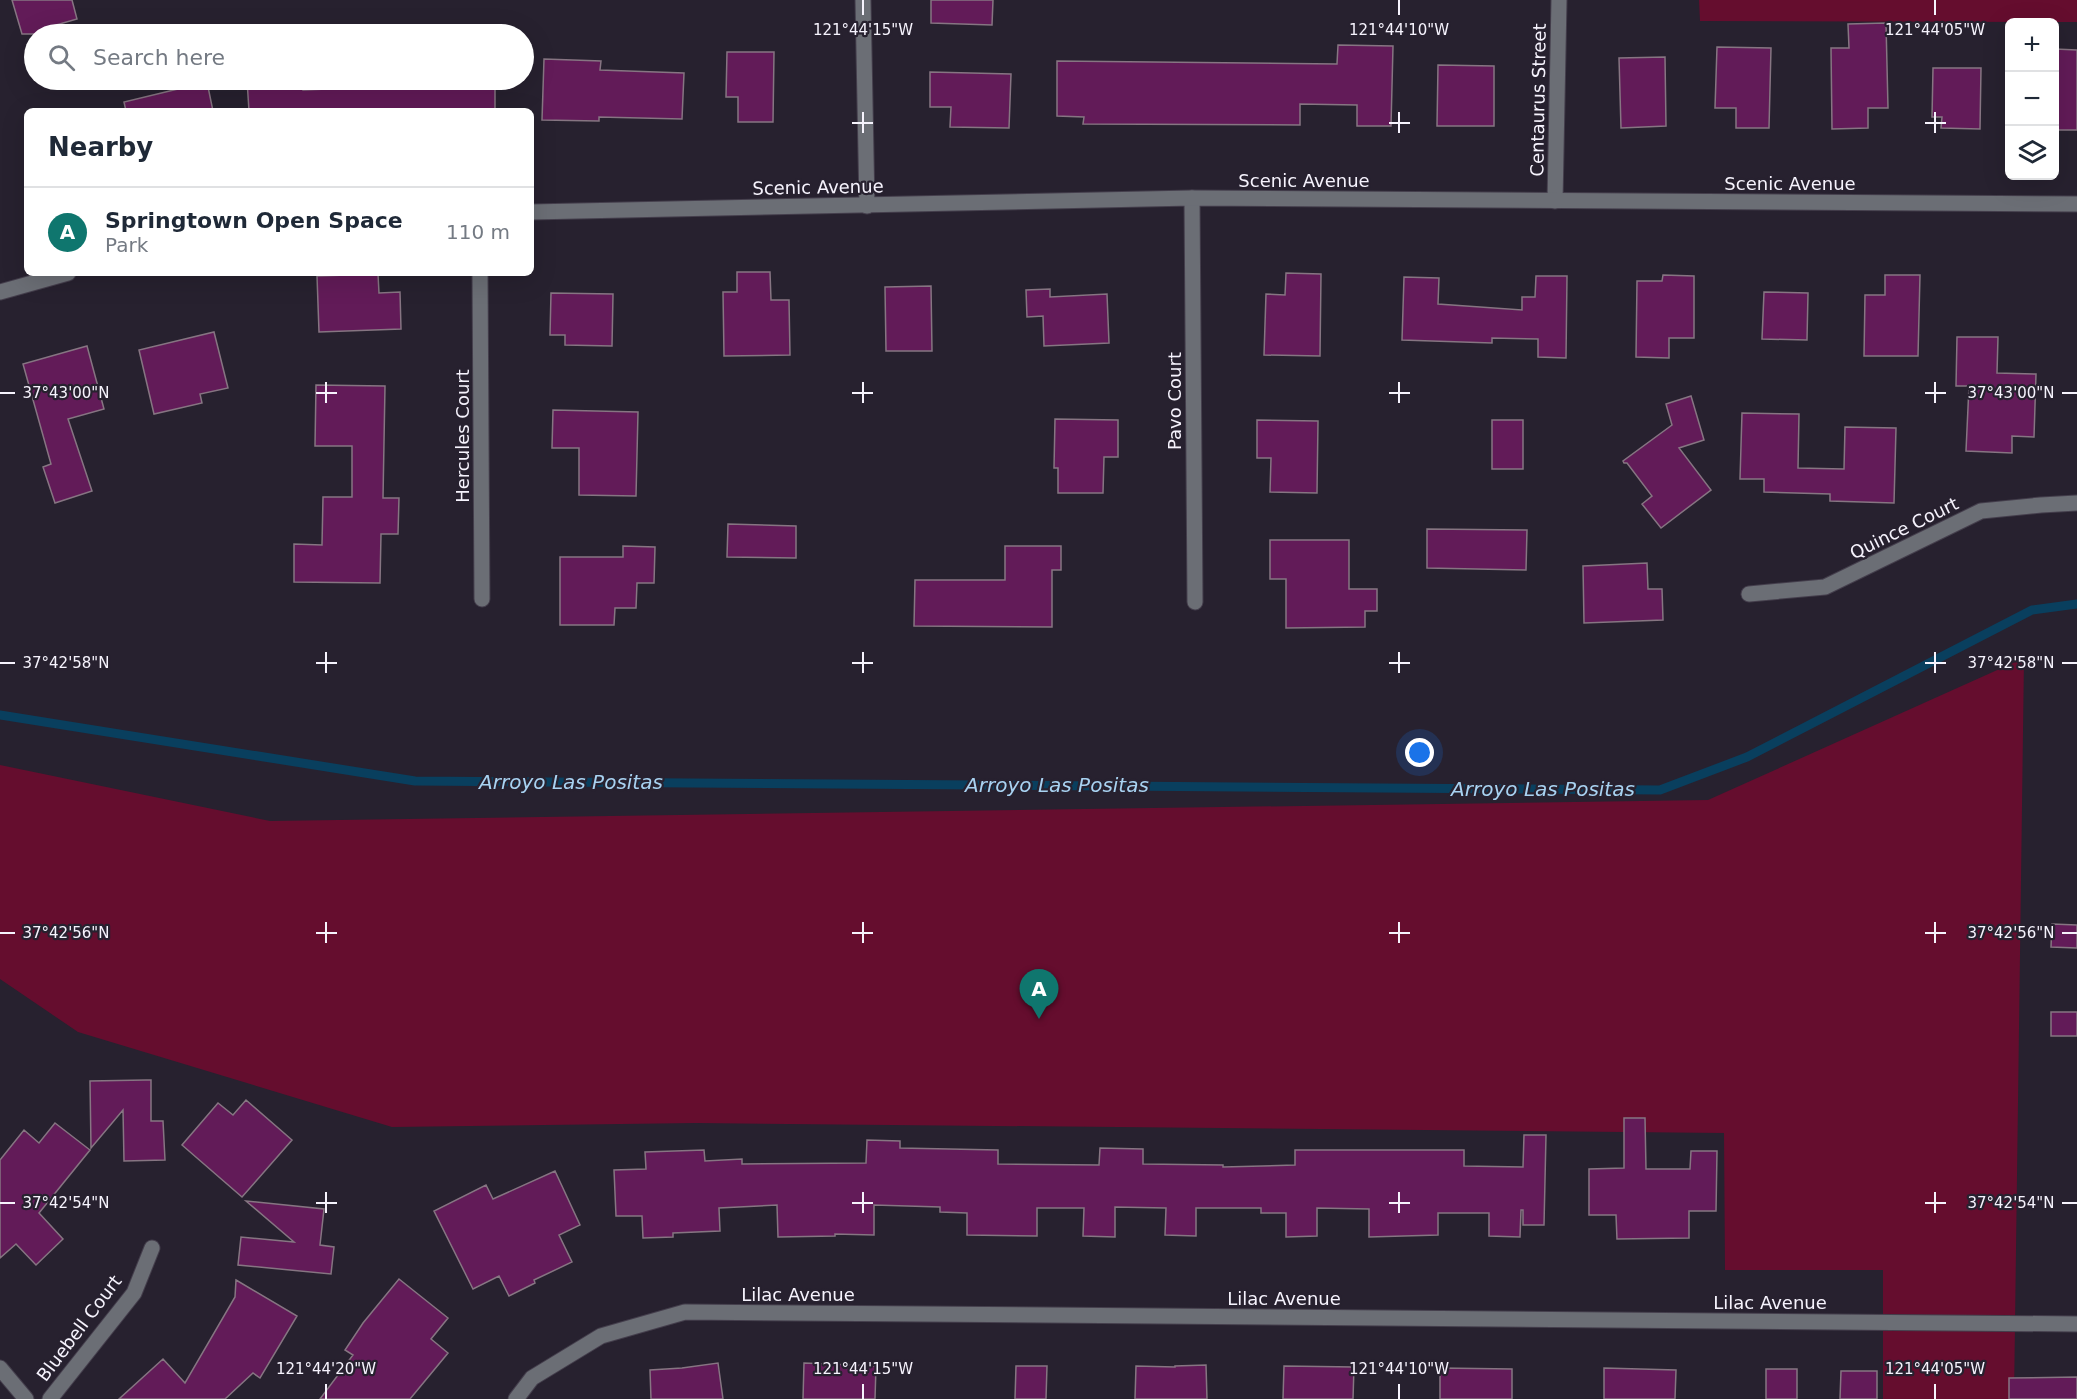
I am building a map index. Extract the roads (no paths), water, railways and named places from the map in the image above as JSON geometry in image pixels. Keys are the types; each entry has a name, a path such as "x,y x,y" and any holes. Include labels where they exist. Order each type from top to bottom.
{"street":[{"path":"863,0 867,206"},
{"name":"Centaurus Street","path":"1555,201 1559,0"},
{"name":"Scenic Avenue","path":"534,212 1192,198 2077,204"},
{"name":"Pavo Court","path":"1192,198 1195,602"},
{"path":"0,292 57,276"},
{"name":"Hercules Court","path":"480,276 482,599"},
{"name":"Quince Court","path":"1749,594 1825,587 1981,511 2077,504"},
{"name":"Bluebell Court","path":"50,1399 134,1293 152,1248"},
{"name":"Lilac Avenue","path":"516,1399 532,1378 601,1336 685,1312 2077,1324"},
{"path":"0,1368 26,1399"}],"waterway":[{"name":"Arroyo Las Positas","path":"0,715 415,781 1660,790 1747,757 2032,610 2077,604"}],"place":[{"name":"Springtown Open Space","path":"1039,1019"}]}
